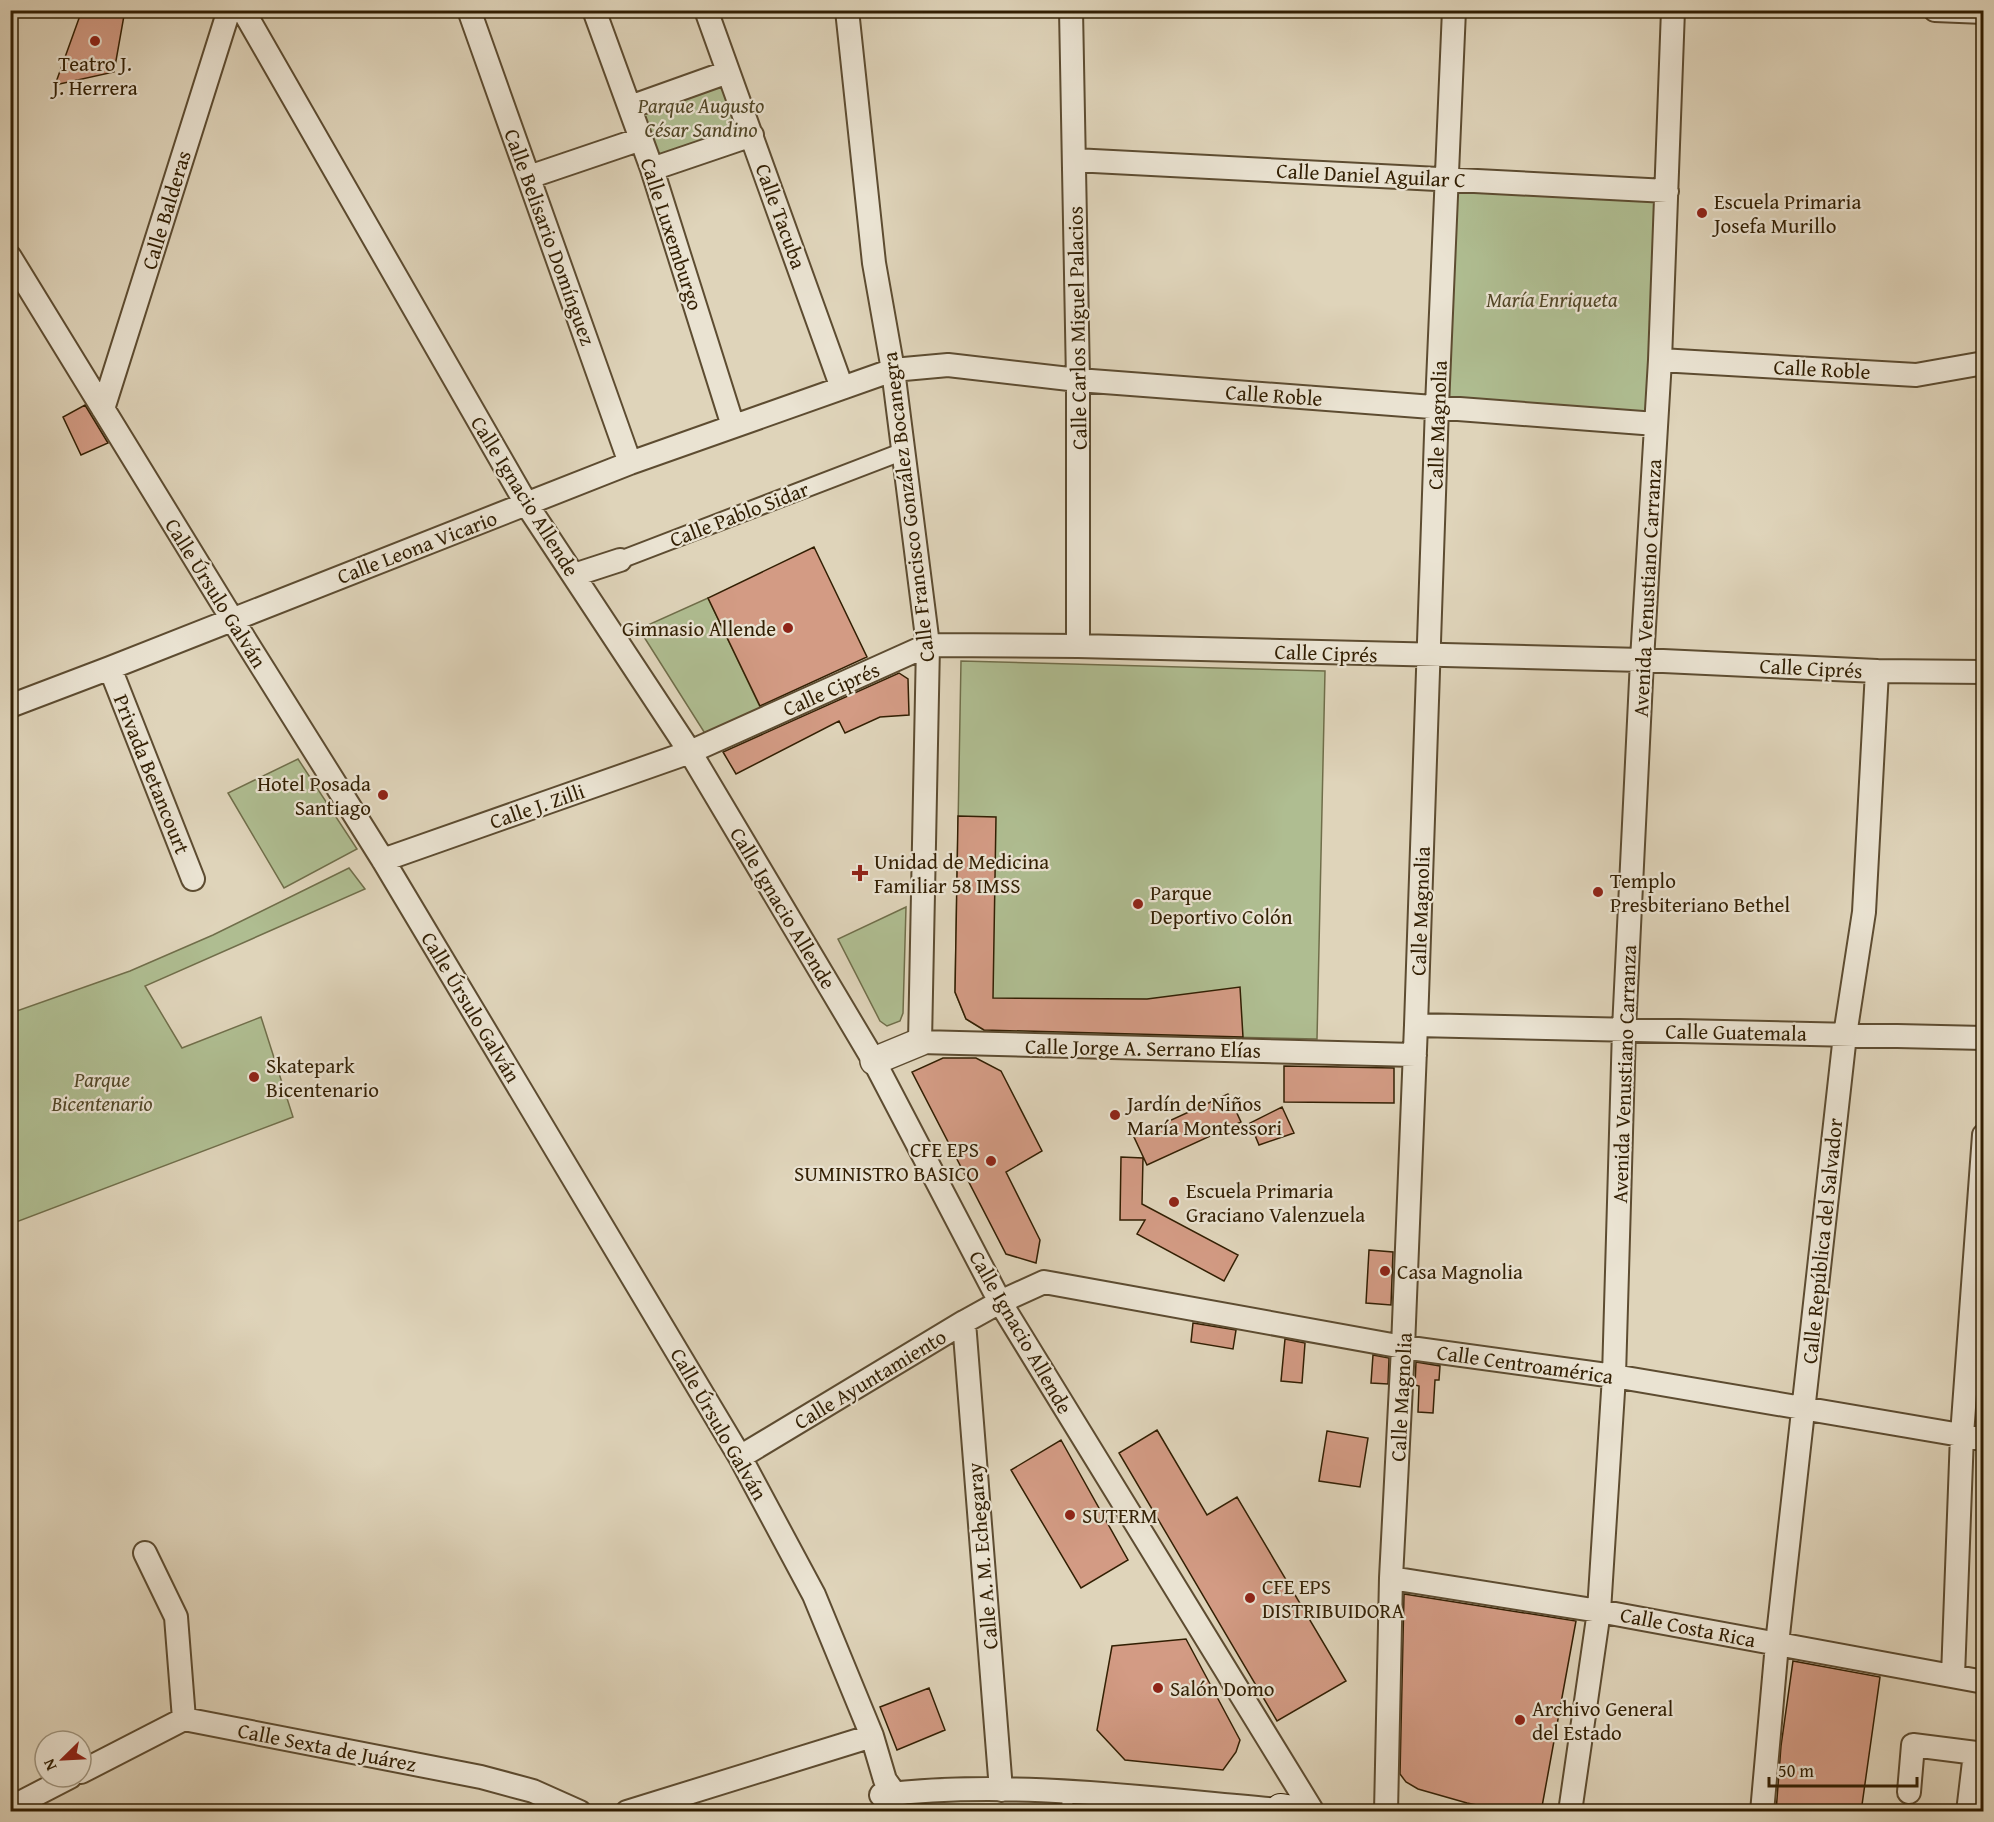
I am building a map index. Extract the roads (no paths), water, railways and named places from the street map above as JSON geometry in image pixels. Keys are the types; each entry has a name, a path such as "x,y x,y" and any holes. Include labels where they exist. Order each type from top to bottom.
{"street":[{"name":"Calle Balderas","path":"103,409 229,10"},
{"name":"Calle Ignacio Allende","path":"243,10 527,505 690,752 874,1061 1000,1302 1313,1812"},
{"name":"Calle Belisario Domínguez","path":"469,10 630,463"},
{"name":"Calle Luxemburgo","path":"594,10 652,169 733,426"},
{"name":"Calle Tacuba","path":"706,10 842,388"},
{"name":"Calle Francisco González Bocanegra","path":"847,10 874,263 893,370 928,645 920,1042"},
{"name":"Calle Carlos Miguel Palacios","path":"1071,10 1078,380 1078,646"},
{"name":"Calle Magnolia","path":"1386,1812 1391,1578 1415,1055 1437,406 1454,10"},
{"name":"Avenida Venustiano Carranza","path":"1570,1812 1599,1611 1614,1376 1624,1029 1642,660 1660,360 1673,10"},
{"path":"1935,10 1983,12"},
{"path":"630,107 728,72"},
{"path":"652,169 752,135"},
{"path":"529,177 641,139"},
{"name":"Calle Daniel Aguilar C","path":"1074,160 1667,191"},
{"name":"Calle Úrsulo Galván","path":"10,257 383,860 740,1457 814,1595 872,1736 887,1798"},
{"name":"Calle Roble","path":"1660,360 1916,375 1983,363"},
{"name":"Calle Roble","path":"893,370 948,365 1078,380 1656,424"},
{"name":"Calle Leona Vicario","path":"10,706 110,669 630,463 893,370"},
{"name":"Calle Pablo Sidar","path":"574,576 904,451"},
{"name":"Calle Ciprés","path":"690,752 928,645 1078,646 1642,660 1878,671 1983,672"},
{"name":"Privada Betancourt","path":"110,669 193,879"},
{"name":"Calle República del Salvador","path":"1762,1812 1803,1409 1845,1035 1864,912 1878,671"},
{"name":"Calle J. Zilli","path":"383,860 690,752"},
{"name":"Calle Guatemala","path":"1416,1025 1983,1038"},
{"name":"Calle Jorge A. Serrano Elías","path":"874,1061 920,1042 1415,1055"},
{"path":"1953,1676 1973,1437 1983,1135"},
{"name":"Calle Centroamérica","path":"1000,1302 1044,1282 1403,1347 1614,1376 1973,1437"},
{"name":"Calle Ayuntamiento","path":"740,1457 1000,1302"},
{"name":"Calle A. M. Echegaray","path":"964,1322 1001,1790"},
{"path":"93,1766 184,1719 176,1617 146,1553"},
{"name":"Calle Costa Rica","path":"1391,1578 1599,1611 1983,1682"},
{"name":"Calle Sexta de Juárez","path":"184,1719 481,1777 530,1801 580,1812"},
{"path":"627,1812 872,1736"},
{"path":"1909,1792 1913,1745 1979,1754 1968,1812"},
{"path":"10,1808 47,1789"},
{"path":"887,1798 1001,1790 1067,1802 1284,1811"}],"place":[{"name":"Teatro J. J. Herrera","path":"95,41"},
{"name":"Escuela Primaria Josefa Murillo","path":"1702,213"},
{"name":"Gimnasio Allende","path":"788,628"},
{"name":"Hotel Posada Santiago","path":"383,795"},
{"name":"Unidad de Medicina Familiar 58 IMSS","path":"860,873"},
{"name":"Templo Presbiteriano Bethel","path":"1598,892"},
{"name":"Parque Deportivo Colón","path":"1138,904"},
{"name":"Skatepark Bicentenario","path":"254,1077"},
{"name":"Jardín de Niños María Montessori","path":"1115,1115"},
{"name":"CFE EPS SUMINISTRO BASICO","path":"991,1161"},
{"name":"Escuela Primaria Graciano Valenzuela","path":"1174,1202"},
{"name":"Casa Magnolia","path":"1385,1271"},
{"name":"SUTERM","path":"1070,1515"},
{"name":"CFE EPS DISTRIBUIDORA","path":"1250,1598"},
{"name":"Salón Domo","path":"1158,1688"},
{"name":"Archivo General del Estado","path":"1520,1720"}],"park label":[{"name":"Parque Augusto César Sandino","path":"701,117"},
{"name":"María Enriqueta","path":"1552,299"},
{"name":"Parque Bicentenario","path":"102,1091"}]}
